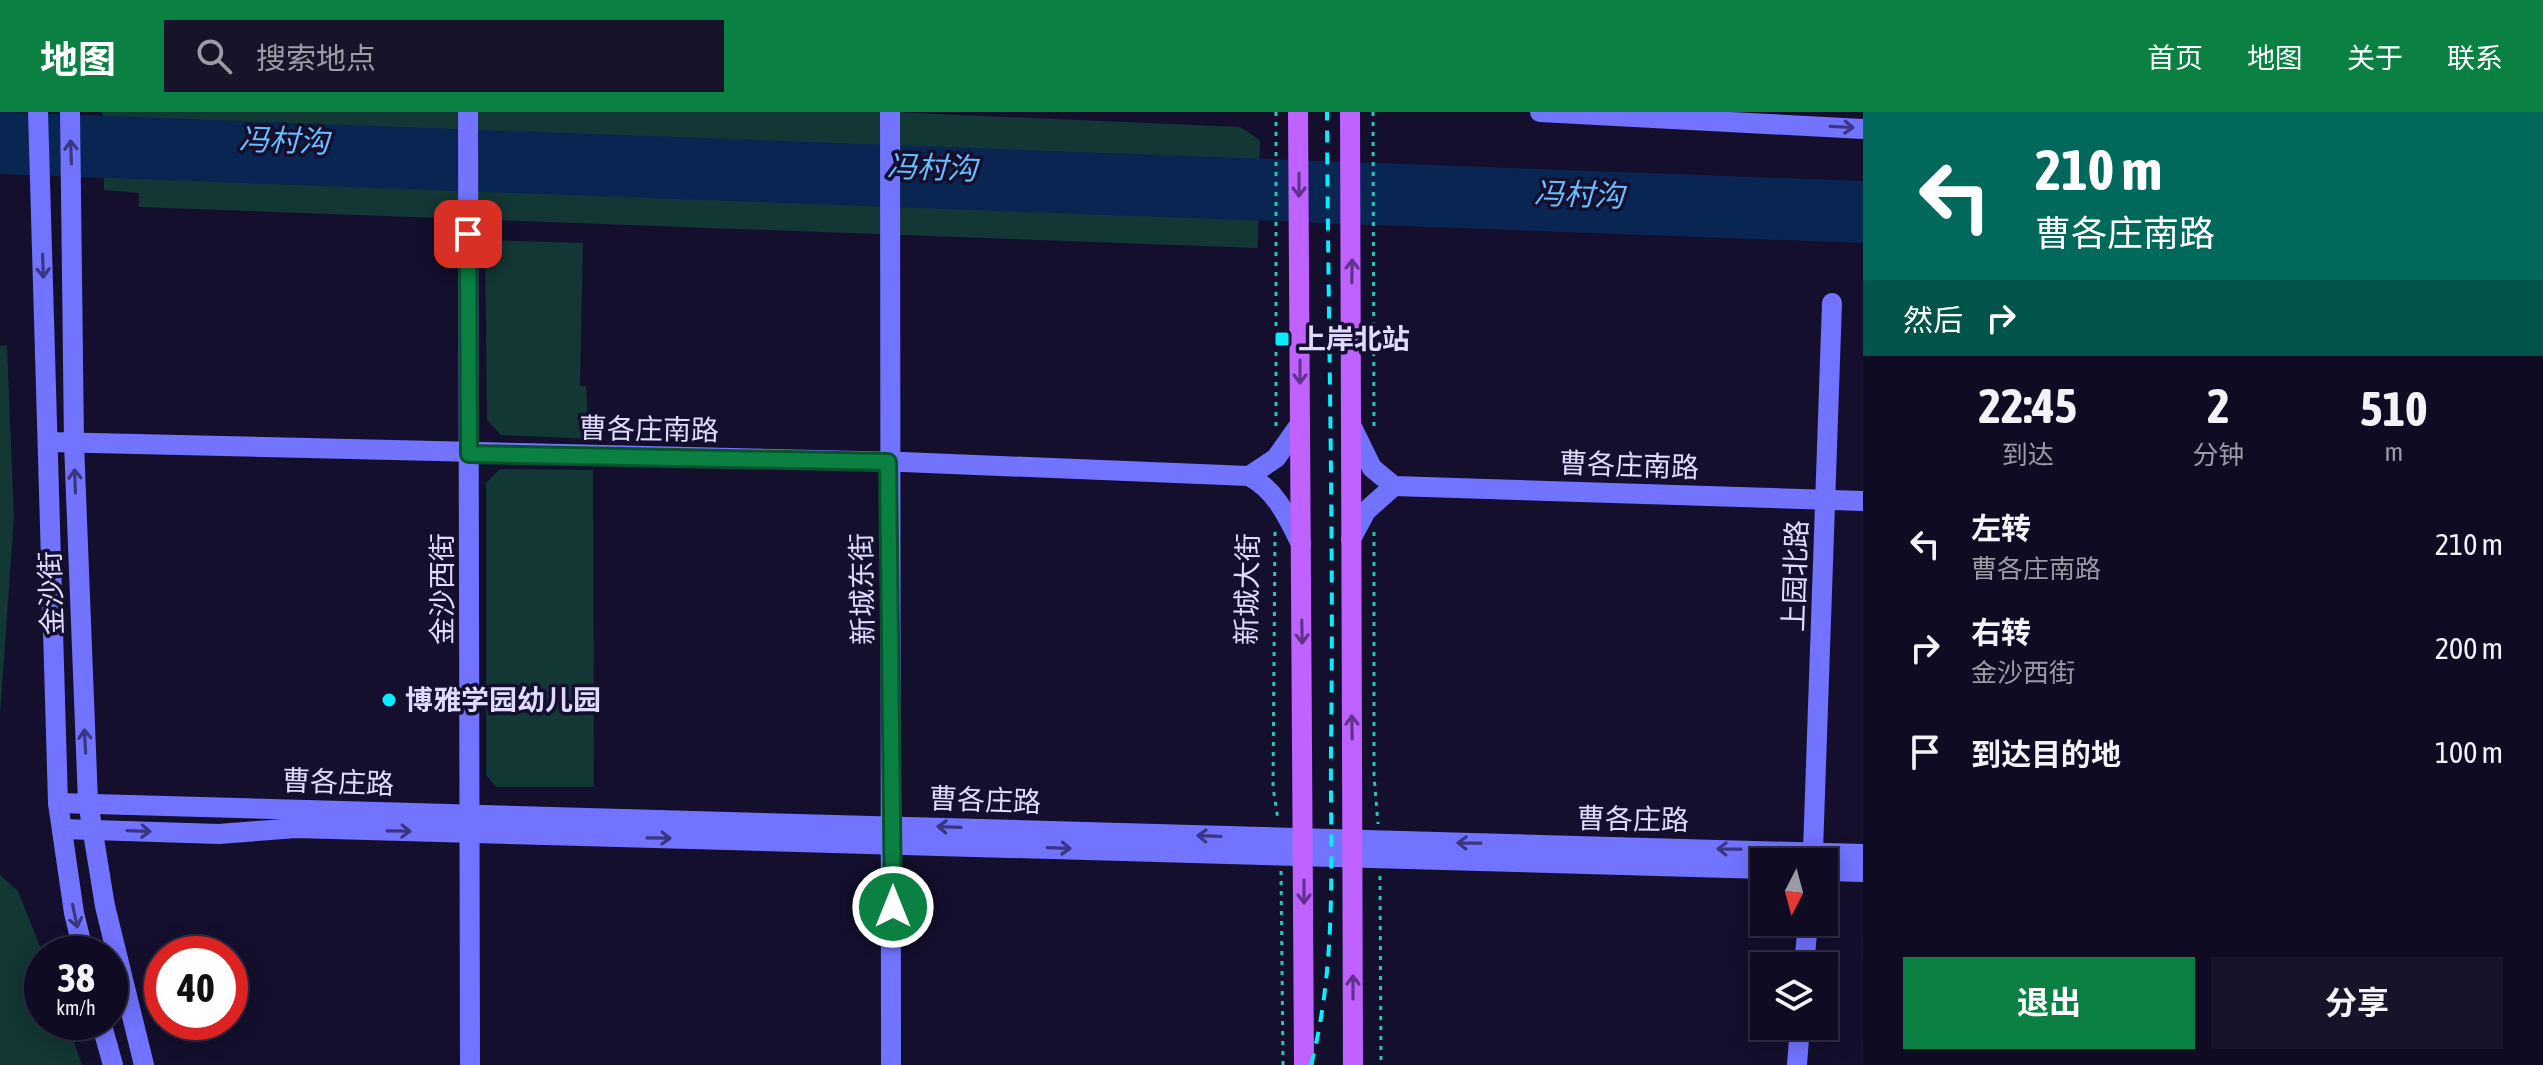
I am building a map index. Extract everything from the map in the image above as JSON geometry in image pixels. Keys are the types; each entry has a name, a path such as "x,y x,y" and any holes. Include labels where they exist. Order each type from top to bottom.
{"main road":[{"name":"新城大街","path":"1299,122 1304,1065"},
{"path":"1351,122 1353,1065"}],"street":[{"name":"金沙街","path":"38,112 58,803 80,936"},
{"name":"金沙街","path":"70,112 74,443 88,802 108,920 144,1065"},
{"name":"金沙西街","path":"468,112 470,1065"},
{"path":"1540,112 1863,129"},
{"name":"新城东街","path":"890,119 891,1065"},
{"name":"上园北路","path":"1813,848 1832,303"},
{"path":"1350,422 1372,468 1394,486 1366,511 1351,539"},
{"path":"1300,424 1276,458 1249,476 1276,498 1301,544"},
{"name":"曹各庄南路","path":"49,442 888,462 1249,476"},
{"name":"曹各庄南路","path":"1394,486 1863,501"},
{"name":"曹各庄路","path":"58,803 88,802 470,824 1353,849 1750,851"},
{"name":"曹各庄路","path":"62,829 219,834 296,828 470,824"},
{"name":"曹各庄路","path":"1380,849 1750,868"},
{"name":"曹各庄路","path":"1838,852 1863,854"},
{"path":"1838,871 1863,872"},
{"path":"106,1040 113,1065"},
{"path":"1797,1065 1799,1040"}],"path":[{"path":"1276,112 1276,458"},
{"path":"1373,112 1374,440"},
{"name":"新城大街","path":"1276,529 1273,787 1281,846 1283,1065"},
{"path":"1374,533 1374,776 1380,849 1381,1065"}],"green space":[{"path":"102,112 891,112 1240,127 1260,140 1258,248 139,207 139,193 104,190"},
{"path":"485,240 583,243 580,386 586,386 589,439 501,435 487,420"},
{"path":"7,345 14,517 0,714 0,346"},
{"path":"500,469 593,470 594,787 496,787 486,775 486,483"},
{"path":"0,875 18,891 36,936 24,936 24,1040 73,1040 82,1065 0,1065"}],"water":[{"name":"冯村沟","path":"0,112 1863,181 1863,243 0,174"}],"railway":[{"path":"1311,1065 1320,1026 1331,907 1332,588 1327,112"}],"place":[{"name":"上岸北站","path":"1282,339"},
{"name":"博雅学园幼儿园","path":"389,700"}],"route":[{"path":"468,234 469,454 888,462 893,907"}]}
